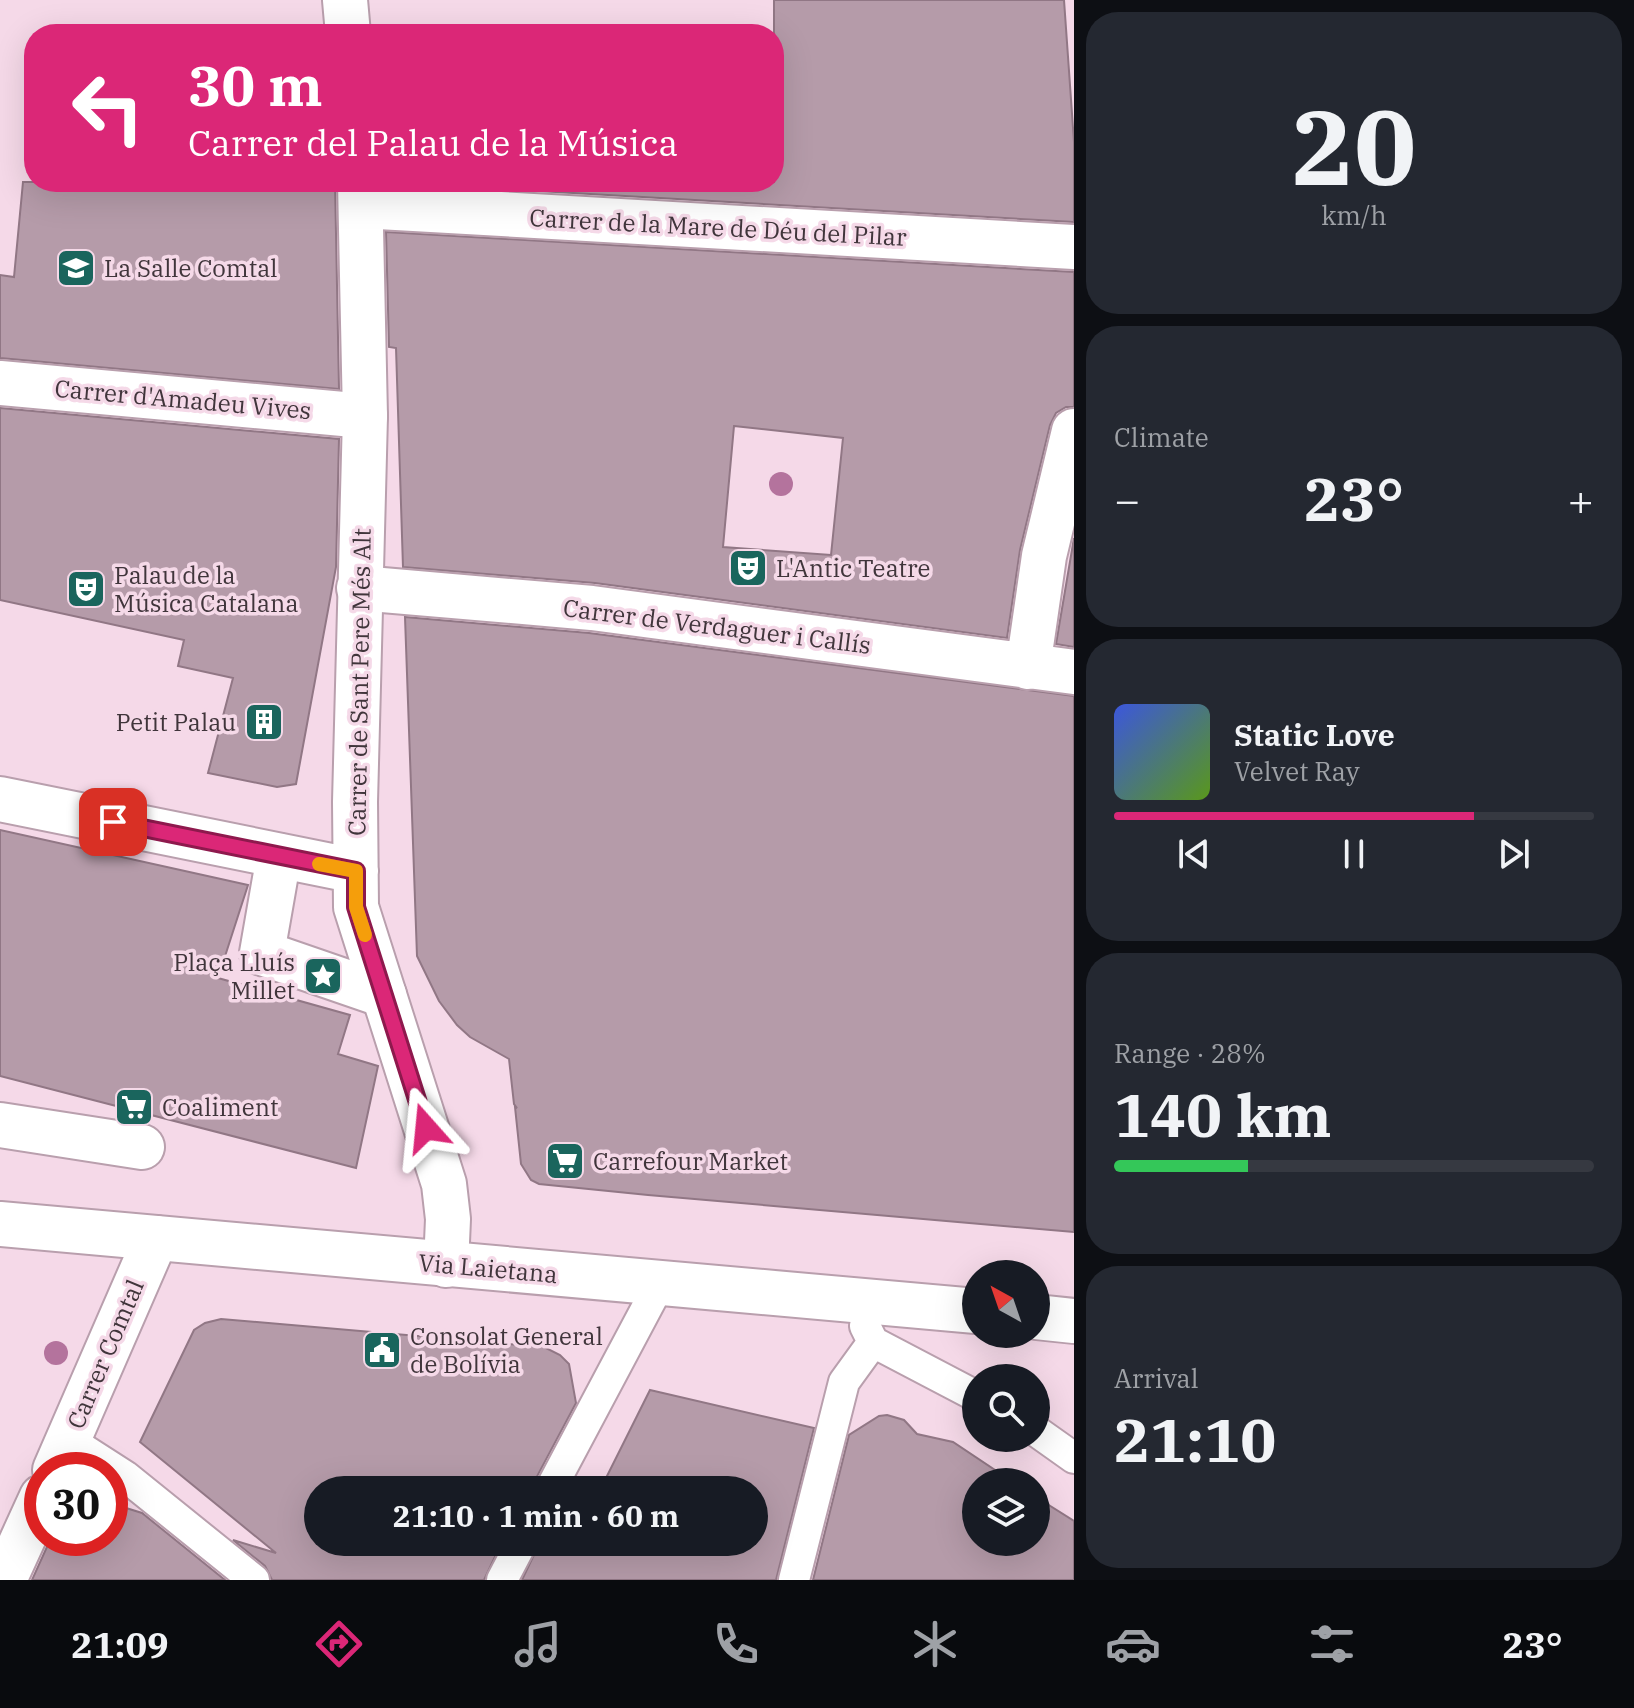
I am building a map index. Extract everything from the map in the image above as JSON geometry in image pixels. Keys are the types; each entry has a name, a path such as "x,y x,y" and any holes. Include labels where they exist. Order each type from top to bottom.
{"street":[{"path":"345,0 347,24"},
{"name":"Carrer de la Mare de Déu del Pilar","path":"360,194 1074,247"},
{"name":"Carrer de Sant Pere Més Alt","path":"360,194 365,416 355,802 356,907 444,1184 448,1219 446,1265"},
{"name":"Carrer d'Amadeu Vives","path":"0,383 365,416"},
{"path":"1028,667 1044,556 1074,431"},
{"name":"Carrer de Verdaguer i Callís","path":"359,588 592,608 1074,672"},
{"path":"0,799 356,871"},
{"path":"279,856 262,953 384,995"},
{"path":"0,1125 66,1153 142,1147"},
{"name":"Via Laietana","path":"0,1224 962,1310"},
{"name":"Carrer Comtal","path":"63,1452 156,1238"},
{"path":"1050,1318 1074,1321"},
{"path":"4,1580 24,1536"}],"lane":[{"path":"557,1476 661,1281"},
{"path":"854,1301 873,1342 962,1389"},
{"path":"794,1580 844,1382 873,1342"},
{"path":"1050,1441 1074,1458"},
{"path":"128,1478 254,1580"},
{"path":"502,1580 515,1556"}],"building":[{"path":"774,0 1064,0 1074,142 1074,222 557,192 784,192 784,24 774,24"},
{"path":"23,182 24,192 335,192 339,389 0,358 0,275 14,277"},
{"path":"386,232 1074,272 1074,407 1066,407 1056,413 1050,425 1020,550 1007,638 595,583 403,567 396,348 389,347","holes":["734,426 843,438 831,555 723,547"]},
{"path":"0,408 339,439 336,567 296,784 277,787 208,773 233,678 178,666 184,640 0,600"},
{"path":"1074,538 1074,647 1056,644"},
{"path":"405,617 589,633 1074,696 1074,1232 648,1195 539,1184 531,1180 521,1164 509,1059 470,1037 457,1025 439,1001 417,956"},
{"path":"0,830 248,885 218,978 350,1015 338,1054 378,1066 356,1168 0,1076"},
{"path":"221,1319 544,1347 569,1364 576,1403 537,1476 304,1476 304,1556 495,1556 484,1580 272,1580 265,1566 233,1540 276,1553 140,1442 194,1330"},
{"path":"650,1390 814,1428 776,1580 522,1580 533,1556 768,1556 768,1476 607,1476"},
{"path":"879,1416 904,1420 917,1434 953,1442 962,1448 962,1452 968,1452 992,1468 962,1468 962,1556 1050,1556 1050,1506 1074,1521 1074,1580 813,1580 849,1435"},
{"path":"128,1509 142,1513 225,1580 32,1580 43,1556 128,1556"}],"slow traffic":[{"path":"319,864 356,871 356,907 365,935"}],"place":[{"name":"La Salle Comtal","path":"76,268"},
{"name":"L'Antic Teatre","path":"748,568"},
{"name":"Palau de la Música Catalana","path":"86,589"},
{"name":"Petit Palau","path":"264,722"},
{"name":"Plaça Lluís Millet","path":"323,976"},
{"name":"Coaliment","path":"134,1107"},
{"name":"Carrefour Market","path":"565,1161"},
{"name":"Consolat General de Bolívia","path":"382,1350"}],"route":[{"path":"113,822 356,871 356,907 426,1128"}]}
